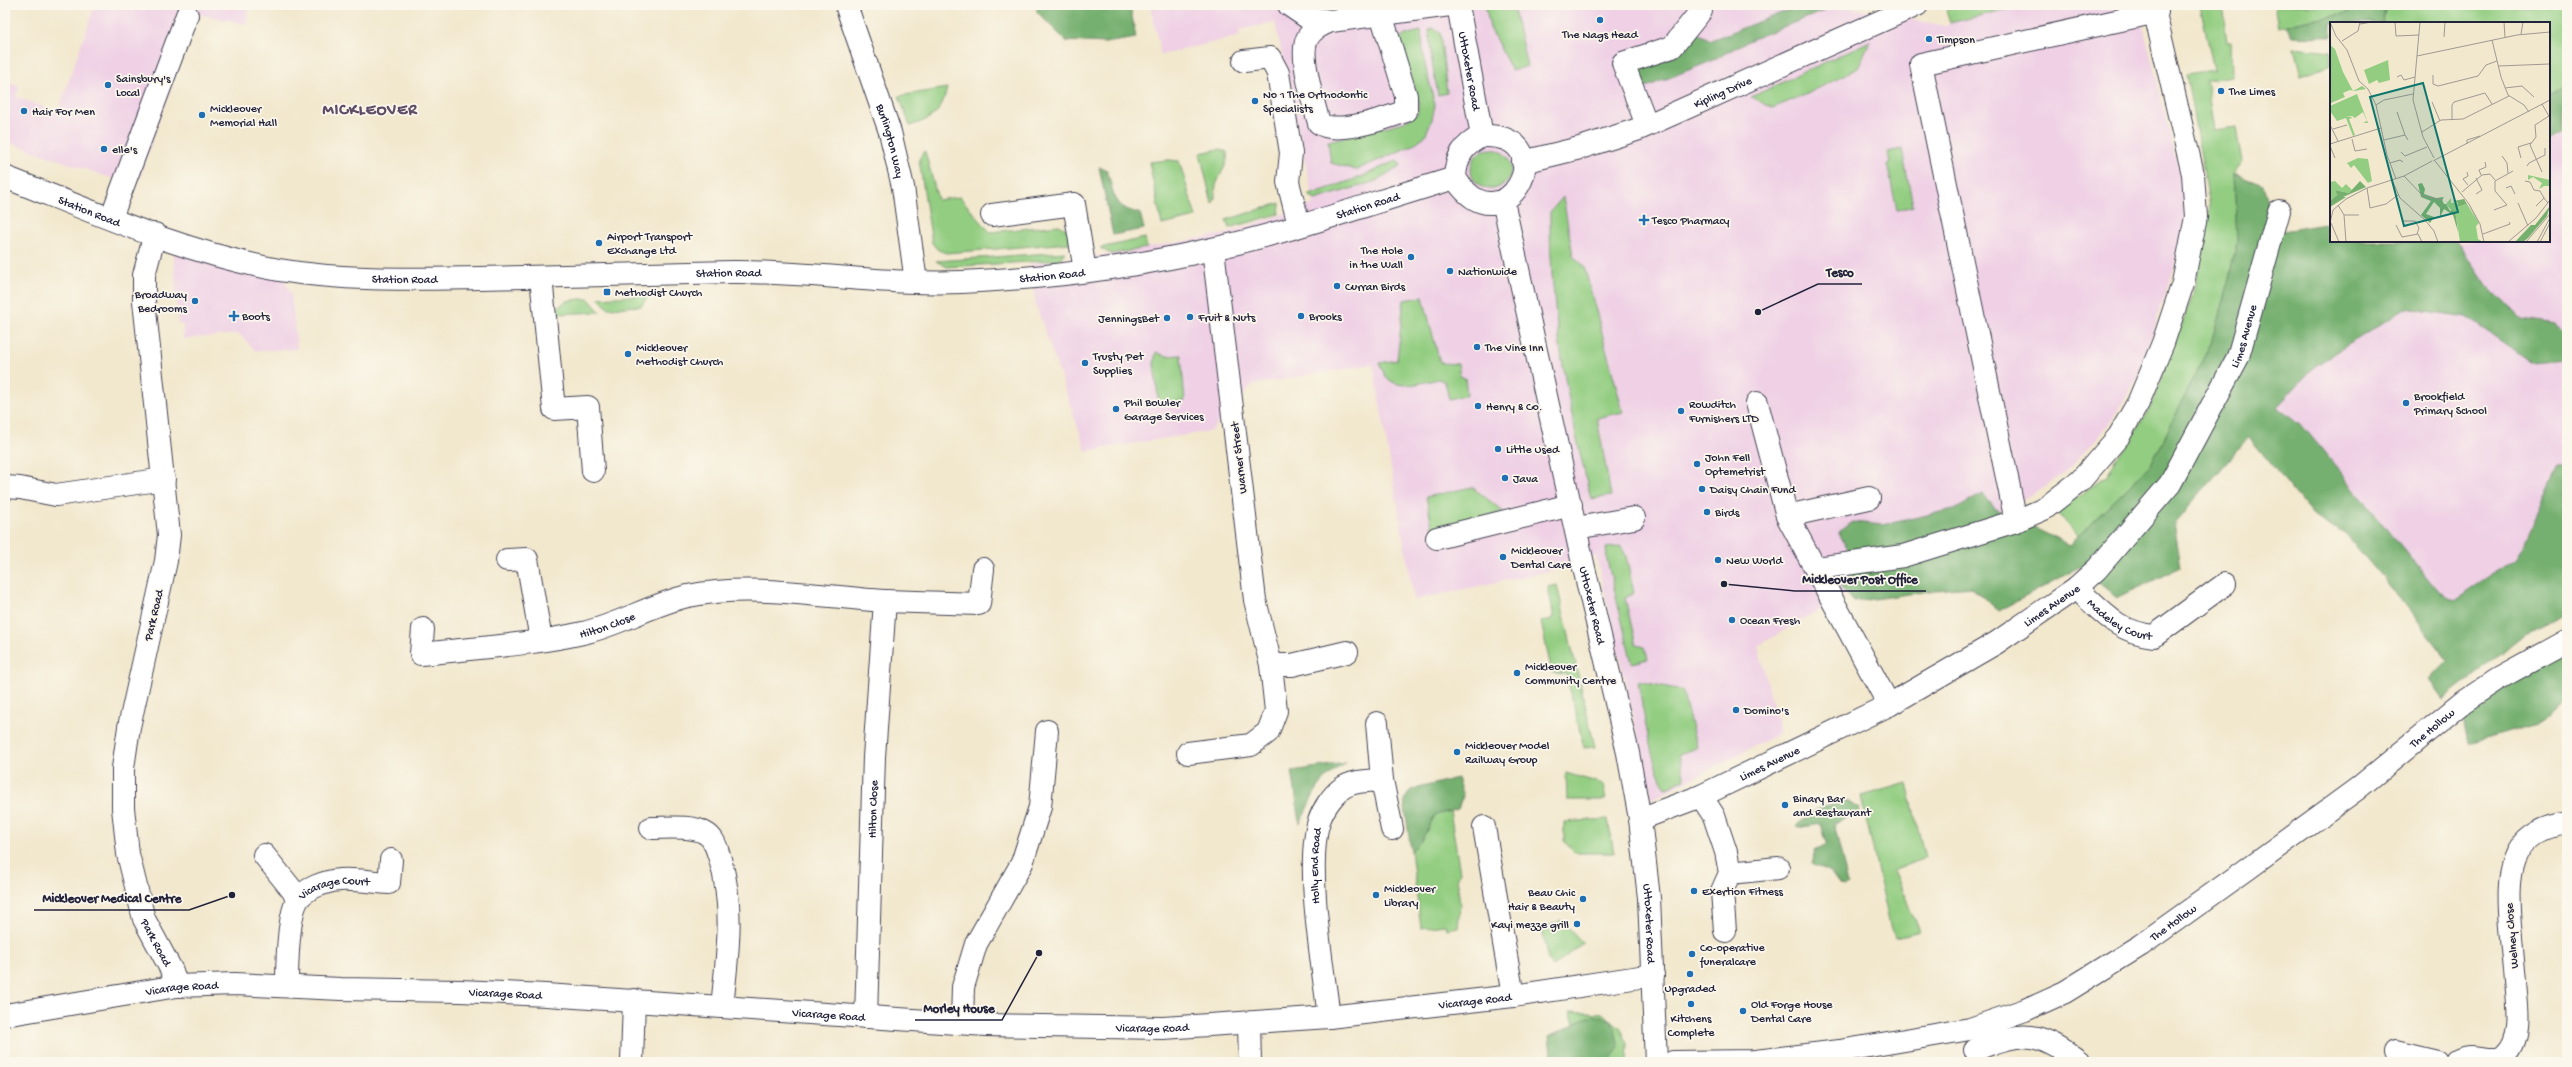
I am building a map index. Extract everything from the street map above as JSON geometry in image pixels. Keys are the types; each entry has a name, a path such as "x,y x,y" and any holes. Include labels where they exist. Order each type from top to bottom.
{"street":[{"name":"Burlington Way","path":"846,5 890,132 904,187 916,282"},
{"path":"1289,5 1308,18 1331,21"},
{"path":"1381,14 1406,96 1406,111 1342,128 1325,128 1319,123 1307,68 1307,40 1317,27 1331,21 1381,14 1450,5"},
{"name":"Uttoxeter Road","path":"1458,5 1482,136"},
{"name":"Kipling Drive","path":"1523,162 1580,148 1647,125 1917,5"},
{"path":"1817,568 1903,556 2016,521 2044,509 2080,481 2114,443 2150,378 2183,283 2192,248 2196,217 2196,196 2155,8 1921,64 2016,521"},
{"path":"1647,125 1622,63 1672,47 1701,11"},
{"path":"111,218 187,15"},
{"path":"1244,61 1270,58 1278,73 1291,153 1288,182 1300,225"},
{"path":"1482,136 1494,136 1514,143 1521,152 1525,172 1520,185 1503,201 1484,202 1473,198 1464,192 1455,178 1459,156 1468,143 1482,136"},
{"name":"Station Road","path":"5,177 111,218 222,257 255,265 334,276 421,278 771,272 916,282 959,282 1085,271 1148,262 1213,249 1300,225 1455,178"},
{"name":"Uttoxeter Road","path":"1503,201 1628,753 1640,819 1649,898 1656,1062"},
{"path":"992,215 1074,204 1085,271"},
{"name":"Limes Avenue","path":"1640,819 1701,796 1889,705 1996,643 2076,588 2123,540 2170,484 2238,357 2279,211"},
{"name":"Park Road","path":"155,234 144,275 144,301 169,536 167,555 129,727 123,768 123,808 128,854 144,919 172,971 177,986"},
{"name":"Warner Street","path":"1188,753 1251,745 1268,732 1276,711 1271,665 1255,600 1213,249"},
{"path":"541,276 554,409 588,407 593,471"},
{"path":"1757,403 1787,516 1817,568 1889,705"},
{"path":"5,487 20,488 56,495 164,479"},
{"path":"1787,516 1869,498"},
{"path":"1437,538 1571,505"},
{"path":"1576,528 1634,518"},
{"path":"507,560 527,559 542,640"},
{"name":"Hilton Close","path":"423,629 420,654 542,640 582,633 688,596 718,592 782,593 885,601 979,604 983,569"},
{"name":"Madeley Court","path":"2076,588 2116,624 2135,634 2154,636 2225,584"},
{"name":"Hilton Close","path":"866,1018 874,757 885,601"},
{"name":"The Hollow","path":"1673,1062 1756,1061 1840,1051 1970,1029 2025,1010 2065,992 2141,945 2357,788 2464,702 2496,680 2567,641"},
{"path":"1271,665 1292,665 1347,652"},
{"path":"1377,723 1382,780 1392,829"},
{"path":"962,1023 964,987 976,944 1016,875 1040,807 1047,731"},
{"name":"Holly End Road","path":"1328,1017 1315,887 1315,838 1319,820 1329,801 1342,788 1355,782 1382,780"},
{"path":"1701,796 1714,816 1726,852 1730,873 1722,891 1725,931"},
{"name":"Welney Close","path":"2457,1062 2470,1058 2482,1058 2494,1061 2504,1057 2510,1048 2518,1026 2508,894 2514,858 2520,846 2529,837 2543,829 2567,822"},
{"path":"1484,827 1513,996"},
{"path":"651,828 698,830 712,839 716,849 728,894 729,927 722,1007"},
{"path":"264,855 293,891 297,900"},
{"name":"Vicarage Court","path":"287,986 288,942 297,900 309,889 340,880 389,883 391,860"},
{"path":"1730,873 1778,868"},
{"name":"Vicarage Road","path":"5,1015 177,986 235,984 341,989 460,991 634,1000 866,1018 962,1023 1163,1028 1250,1024 1328,1017 1513,996 1653,975"},
{"path":"632,1062 634,1000"},
{"path":"1250,1024 1250,1062"},
{"path":"1970,1029 1977,1056 1999,1041 2034,1036 2048,1040 2080,1062"},
{"path":"2395,1052 2437,1062"}],"shaded area":[{"path":"95,5 247,5 247,24 197,14 136,187 5,141 5,81 19,86 16,97 58,112"},
{"path":"1150,5 1837,5 1946,26 1950,23 2024,5 2138,5 2181,180 2186,220 2173,271 2137,377 2119,410 2098,438 2065,472 2034,494 1872,576 1846,594 1758,646 1780,733 1652,799 1596,556 1553,570 1414,600 1373,364 1252,385 1211,431 1086,451 1036,305 1030,264 1111,254 1224,234 1314,204 1275,22 1239,30 1240,36 1161,55"},
{"name":"Brookfield Primary School","path":"2567,128 2567,600 2480,656 2259,419 2331,242 2550,242 2550,137"},
{"path":"173,241 278,269 291,293 297,349 256,351 239,334 183,339 183,324 178,324"}],"green space":[{"path":"1037,5 1130,5 1136,38 1105,43 1066,41 1037,12"},
{"path":"1485,5 1513,5 1527,66 1512,71 1490,28"},
{"path":"1802,5 1819,5 1824,11 1750,40 1709,62 1641,89 1633,69 1670,58 1684,49 1697,33 1711,40"},
{"path":"1956,5 2024,5 1950,23 1946,11"},
{"path":"2200,5 2222,5 2227,42 2231,42 2232,76 2206,80 2214,130 2237,127 2243,162 2234,174 2237,241 2229,279 2211,343 2151,465 2078,536 2057,512 2106,476 2150,408 2192,297 2210,207 2186,74 2214,70"},
{"path":"2274,5 2347,5 2348,13 2278,27"},
{"path":"2347,5 2386,5 2382,22 2330,22 2330,37 2292,36 2286,25 2348,13"},
{"path":"2386,5 2567,5 2567,84 2550,92 2550,22 2382,22"},
{"path":"1434,28 1440,32 1447,93 1438,95 1431,56 1429,30"},
{"path":"1421,31 1425,65 1435,105 1432,119 1425,136 1411,146 1356,170 1331,163 1328,141 1404,122 1417,114 1419,102 1399,40 1405,35"},
{"path":"1870,41 1858,68 1805,95 1772,108 1751,97"},
{"path":"2294,48 2330,52 2330,65 2301,75"},
{"path":"2567,84 2567,127 2550,136 2550,92"},
{"path":"947,88 939,109 931,117 910,126 899,96"},
{"path":"1220,149 1227,152 1227,158 1216,185 1215,199 1212,204 1200,153"},
{"path":"1491,149 1505,155 1511,169 1505,183 1491,189 1477,183 1471,169 1477,155"},
{"path":"1902,149 1913,206 1897,210 1887,164 1890,163 1888,152"},
{"path":"925,151 938,200 960,197 990,232 1059,225 1070,231 1070,243 946,253 938,250 932,243 919,159"},
{"path":"1169,160 1179,161 1196,217 1162,225 1149,162"},
{"path":"1397,160 1401,165 1376,181 1315,200 1309,195 1361,177"},
{"path":"1099,167 1107,170 1113,193 1120,204 1124,208 1140,213 1144,229 1113,235"},
{"path":"2234,174 2263,185 2277,232 2330,223 2330,242 2459,242 2487,285 2521,319 2554,324 2567,333 2567,360 2533,363 2466,317 2406,308 2315,366 2277,407 2306,430 2439,592 2454,600 2517,559 2559,466 2567,466 2567,610 2533,628 2443,699 2429,680 2448,660 2401,599 2346,535 2312,514 2249,437 2174,523 2181,567 2117,598 2080,567 1999,611 1971,587 1936,590 1853,602 1840,586 1859,567 1838,532 1853,522 1883,525 1958,508 1982,494 1996,509 2069,545 2151,465 2211,343 2229,279 2237,241"},
{"path":"1563,197 1573,256 1584,266 1623,412 1597,418 1611,496 1591,499 1575,429 1556,320 1550,212"},
{"path":"1280,203 1279,214 1229,228 1226,220"},
{"path":"1145,238 1147,248 1111,254 1100,248"},
{"path":"1065,252 1059,260 947,267 936,261"},
{"path":"649,295 641,306 608,308 598,298"},
{"path":"1423,297 1440,363 1458,364 1460,376 1465,378 1467,395 1449,399 1445,382 1439,379 1412,385 1404,385 1389,380 1384,373 1380,363 1397,360 1404,300"},
{"path":"589,299 600,312 555,314 557,309 563,303"},
{"path":"1156,352 1166,356 1181,355 1185,401 1159,405 1154,363"},
{"path":"1472,487 1504,512 1433,530 1426,497"},
{"path":"1621,546 1626,556 1634,593 1625,598 1636,645 1645,647 1648,659 1632,663 1607,560 1606,548"},
{"path":"1557,585 1595,747 1584,748 1566,674 1552,673 1541,622 1554,618 1548,587"},
{"path":"2567,651 2567,699 2544,722 2468,744 2462,714 2505,685"},
{"path":"1638,681 1682,690 1697,748 1679,754 1685,779 1667,788 1662,780 1652,754"},
{"path":"1345,763 1335,770 1317,789 1300,823 1292,771"},
{"path":"1566,773 1603,784 1606,800 1567,800"},
{"path":"1457,778 1463,796 1458,809 1435,815 1421,841 1411,851 1404,800 1411,790"},
{"path":"1907,783 1925,858 1893,871 1920,931 1896,937 1891,930 1861,796"},
{"path":"1848,800 1860,808 1858,814 1834,823 1848,884 1844,886 1840,885 1831,873 1811,864 1815,850 1827,844 1821,824 1797,828 1797,825 1816,810"},
{"path":"1450,811 1460,873 1457,876 1460,905 1458,927 1446,929 1445,925 1421,928 1411,851 1421,841 1435,815"},
{"path":"1608,819 1614,853 1575,853 1564,841 1564,822"},
{"path":"1561,920 1583,943 1552,967 1548,960 1542,929"},
{"path":"1570,1011 1602,1013 1620,1027 1628,1044 1627,1062 1586,1062"},
{"path":"1593,1015 1612,1020 1619,1046 1609,1062 1552,1062 1549,1036"}],"place":[{"name":"The Nags Head","path":"1600,20"},
{"name":"Timpson","path":"1929,39"},
{"name":"Sainsbury's Local","path":"108,85"},
{"name":"The Limes","path":"2221,91"},
{"name":"No 1 The Orthodontic Specialists","path":"1255,101"},
{"name":"Hair For Men","path":"24,111"},
{"name":"Mickleover Memorial Hall","path":"202,115"},
{"name":"elle's","path":"104,149"},
{"name":"Tesco Pharmacy","path":"1644,220"},
{"name":"Airport Transport Exchange Ltd","path":"599,243"},
{"name":"The Hole in the Wall","path":"1411,257"},
{"name":"Nationwide","path":"1450,271"},
{"name":"Curran Birds","path":"1337,286"},
{"name":"Methodist Church","path":"607,292"},
{"name":"Broadway Bedrooms","path":"195,301"},
{"name":"Tesco","path":"1758,312"},
{"name":"Boots","path":"234,316"},
{"name":"Brooks","path":"1301,316"},
{"name":"Fruit & Nuts","path":"1190,317"},
{"name":"JenningsBet","path":"1167,318"},
{"name":"The Vine Inn","path":"1477,347"},
{"name":"Mickleover Methodist Church","path":"628,354"},
{"name":"Trusty Pet Supplies","path":"1085,363"},
{"name":"Brookfield Primary School","path":"2406,403"},
{"name":"Henry & Co.","path":"1478,406"},
{"name":"Phil Bowler Garage Services","path":"1116,409"},
{"name":"Rowditch Furnishers LTD","path":"1681,411"},
{"name":"Little Used","path":"1498,449"},
{"name":"John Fell Optemetrist","path":"1697,464"},
{"name":"Java","path":"1505,478"},
{"name":"Daisy Chain Fund","path":"1702,489"},
{"name":"Birds","path":"1707,512"},
{"name":"Mickleover Dental Care","path":"1503,557"},
{"name":"New World","path":"1718,560"},
{"name":"Mickleover Post Office","path":"1724,584"},
{"name":"Ocean Fresh","path":"1732,620"},
{"name":"Mickleover Community Centre","path":"1517,673"},
{"name":"Domino's","path":"1736,710"},
{"name":"Mickleover Model Railway Group","path":"1457,752"},
{"name":"Binary Bar and Restaurant","path":"1785,805"},
{"name":"Exertion Fitness","path":"1694,891"},
{"name":"Mickleover Medical Centre","path":"232,895"},
{"name":"Mickleover Library","path":"1376,895"},
{"name":"Beau Chic Hair & Beauty","path":"1583,899"},
{"name":"Kayi mezze grill","path":"1577,924"},
{"name":"Morley House","path":"1039,953"},
{"name":"Co-operative funeralcare","path":"1692,954"},
{"name":"Upgraded","path":"1690,974"},
{"name":"Kitchens Complete","path":"1691,1004"},
{"name":"Old Forge House Dental Care","path":"1743,1011"}],"district":[{"name":"MICKLEOVER","path":"370,108"}]}
